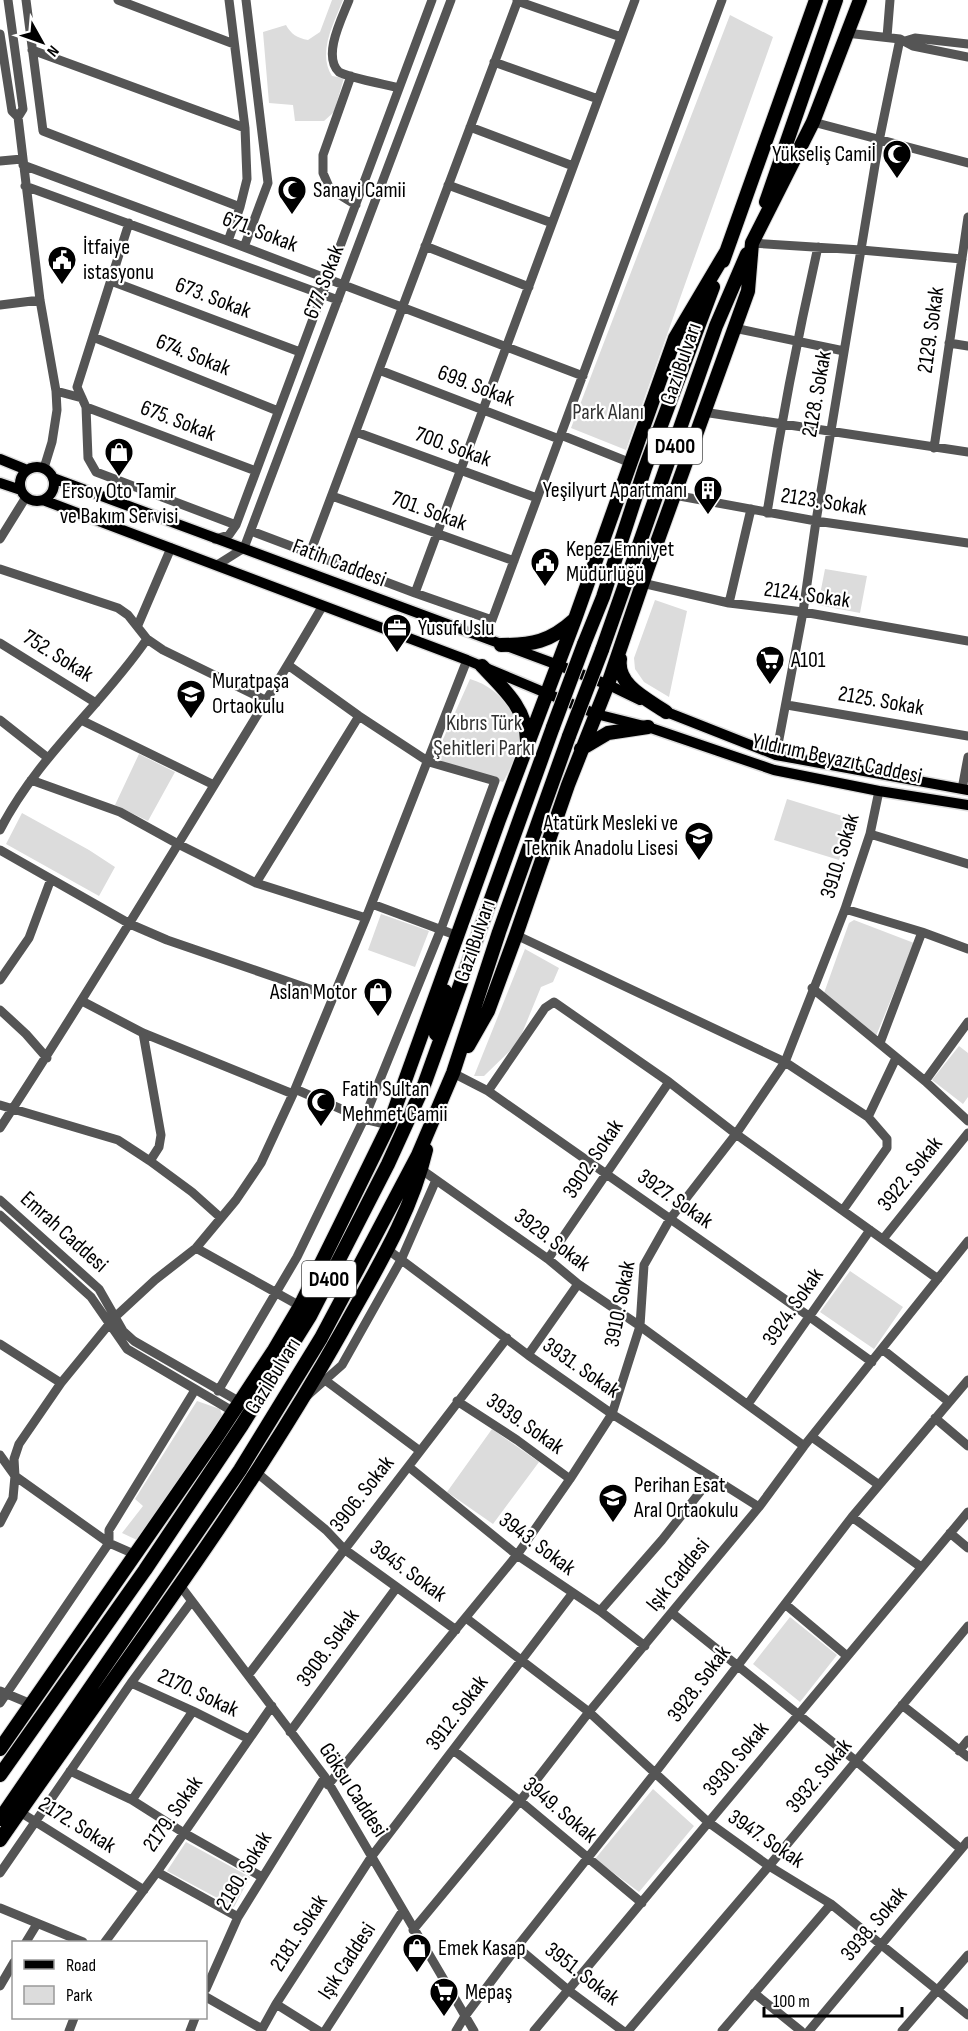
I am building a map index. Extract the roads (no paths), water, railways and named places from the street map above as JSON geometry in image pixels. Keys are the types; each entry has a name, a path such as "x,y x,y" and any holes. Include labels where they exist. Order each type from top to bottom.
{"highway":[{"name":"Gazi Bulvarı","path":"0,1775 145,1570 242,1425 310,1316 388,1164 424,1085 468,966 553,727 603,597 645,468 726,252 816,0"},
{"name":"Gazi Bulvarı","path":"0,1819 240,1470 321,1338 418,1155 453,1073 499,932 569,735 602,650 716,326 752,243 836,0"},
{"path":"453,1073 488,1011 581,749 610,685 642,583 748,291 752,243 813,122 860,0"},
{"path":"0,1749 274,1350 300,1306 389,1125 575,619 675,338 726,252"},
{"path":"501,645 528,645 556,635 575,619"},
{"path":"622,641 618,668 621,676 633,689 666,712"},
{"path":"482,666 520,710 527,729 527,747"},
{"path":"581,749 608,733 648,726"},
{"path":"424,1085 458,936"},
{"path":"0,1840 256,1472 303,1399 387,1250 422,1170 435,1116"}],"main road":[{"path":"0,459 27,470"},
{"path":"0,483 34,501 43,500 52,491 53,478 44,468 35,467 27,470 21,477 23,494"},
{"name":"Fatih Caddesi","path":"53,478 610,685"},
{"name":"Fatih Caddesi","path":"43,500 467,660 596,714"},
{"name":"Yıldırım Beyazıt Caddesi","path":"610,685 666,712 776,755 965,789"},
{"name":"Yıldırım Beyazıt Caddesi","path":"596,714 648,726 774,770 968,805"}],"street":[{"path":"8,0 23,109 18,117 22,162 40,300 56,392 57,410 52,442 44,468"},
{"path":"26,0 43,131 240,207"},
{"path":"118,0 234,44"},
{"path":"228,241 247,179 245,128 229,0"},
{"path":"244,247 268,183 246,0"},
{"path":"349,0 333,43 333,62 340,73 399,88"},
{"name":"677. Sokak","path":"236,525 432,0"},
{"name":"677. Sokak","path":"244,548 451,0"},
{"path":"310,553 518,0 621,37"},
{"path":"415,593 635,0"},
{"path":"251,531 492,620 722,0"},
{"path":"887,37 890,0"},
{"path":"846,33 887,37 902,40 913,46 968,57"},
{"path":"0,34 12,111 18,117"},
{"path":"902,40 915,38 968,44"},
{"name":"2128. Sokak","path":"776,755 804,612 816,521 879,141 902,40"},
{"path":"32,50 245,128"},
{"path":"495,62 598,99"},
{"path":"351,76 323,155 323,173 330,189 356,205"},
{"path":"813,122 968,163"},
{"path":"470,127 573,166"},
{"path":"0,161 22,162"},
{"name":"671. Sokak","path":"22,162 583,376"},
{"path":"448,185 552,223"},
{"name":"671. Sokak","path":"25,186 338,300"},
{"name":"2129. Sokak","path":"934,448 968,217"},
{"path":"129,223 77,387 84,403 88,458 96,472 236,525 229,536 215,539"},
{"path":"752,243 964,254"},
{"path":"425,246 529,287"},
{"path":"767,513 780,425 818,247"},
{"name":"673. Sokak","path":"111,281 300,352"},
{"path":"0,305 40,300"},
{"path":"734,328 844,351"},
{"name":"674. Sokak","path":"93,337 278,411"},
{"path":"949,343 968,346"},
{"name":"699. Sokak","path":"379,370 631,463"},
{"name":"675. Sokak","path":"56,392 256,471"},
{"path":"703,412 968,452"},
{"name":"700. Sokak","path":"356,432 537,498"},
{"path":"0,539 23,494"},
{"name":"2123. Sokak","path":"674,495 767,513 968,543"},
{"name":"701. Sokak","path":"332,496 514,561"},
{"path":"729,603 750,509"},
{"path":"138,625 171,548"},
{"path":"217,565 244,548"},
{"path":"0,569 118,608 138,625 147,639 163,650 267,701"},
{"name":"2124. Sokak","path":"642,583 729,603 804,612 968,641"},
{"path":"0,1128 47,1058 130,924 322,607"},
{"path":"1,827 48,758 127,669 147,639"},
{"name":"752. Sokak","path":"0,643 96,703"},
{"path":"0,1523 13,1498 14,1459 19,1444 61,1383 112,1321 155,1280 196,1248 236,1200 261,1163 294,1091 372,904 467,660"},
{"path":"218,1391 297,1257 364,1119 441,929 495,781 429,762 288,665"},
{"name":"2125. Sokak","path":"787,705 968,736"},
{"path":"256,883 359,716"},
{"path":"0,720 48,758"},
{"path":"81,720 214,785"},
{"path":"965,789 968,757"},
{"path":"31,780 120,812 256,883 366,918"},
{"name":"3910. Sokak","path":"327,1781 517,1555 612,1414 640,1326 644,1265 670,1219 736,1134 785,1062 812,988 845,909 870,834 879,790"},
{"path":"870,834 968,864"},
{"path":"0,850 130,924 167,940 333,998"},
{"path":"0,980 29,938 51,879"},
{"path":"372,904 458,936"},
{"path":"845,909 922,932 968,949"},
{"path":"880,1043 922,932"},
{"path":"516,935 785,1062 868,1117 887,1139 887,1148 843,1210"},
{"path":"812,988 925,1081 965,1118 968,1105"},
{"path":"82,1001 143,1033 364,1119 389,1125"},
{"path":"488,1091 545,1008 554,1002 669,1082 736,1134 938,1279"},
{"path":"0,1011 47,1058"},
{"path":"925,1081 968,1023"},
{"path":"143,1033 160,1135 159,1147 150,1161"},
{"path":"868,1117 896,1059"},
{"name":"3927. Sokak","path":"453,1073 488,1091 872,1362"},
{"name":"3902. Sokak","path":"548,1259 669,1082"},
{"path":"0,1105 118,1140 192,1192 221,1218"},
{"name":"3922. Sokak","path":"883,1239 968,1133"},
{"name":"3929. Sokak","path":"422,1170 804,1446"},
{"path":"303,1399 342,1365 401,1260 436,1180"},
{"name":"Emrah Caddesi","path":"0,1200 99,1289 127,1349 195,1390 237,1407"},
{"name":"Emrah Caddesi","path":"0,1215 92,1297 102,1311 134,1341 218,1391 237,1407"},
{"name":"3924. Sokak","path":"748,1404 870,1230"},
{"name":"Işık Caddesi","path":"413,1930 759,1507 804,1446 968,1240"},
{"path":"196,1248 300,1306"},
{"name":"3931. Sokak","path":"387,1250 612,1414 759,1507"},
{"path":"528,1354 578,1284"},
{"name":"3906. Sokak","path":"249,1674 507,1338"},
{"path":"0,1344 61,1383"},
{"path":"882,1349 949,1402"},
{"path":"325,1380 420,1451"},
{"name":"3928. Sokak","path":"456,2031 517,1947 655,1773 852,1517 968,1380"},
{"path":"0,1702 3,1692 109,1543 109,1530 195,1390"},
{"name":"3939. Sokak","path":"457,1401 517,1440 570,1479"},
{"path":"935,1418 968,1446"},
{"path":"812,1437 879,1485"},
{"path":"0,1455 15,1476 109,1543 134,1554"},
{"name":"3943. Sokak","path":"410,1467 517,1555 600,1611 645,1646"},
{"name":"3945. Sokak","path":"256,1472 326,1530 344,1549 456,1630"},
{"path":"600,1611 662,1540 712,1477"},
{"name":"3930. Sokak","path":"534,2031 968,1512"},
{"path":"852,1517 921,1567"},
{"path":"951,1533 968,1548"},
{"name":"Göksu Caddesi","path":"179,1584 249,1674 327,1781 474,2031"},
{"name":"3908. Sokak","path":"290,1732 397,1587"},
{"name":"3912. Sokak","path":"372,1857 572,1594"},
{"path":"0,1873 131,1683 191,1602"},
{"path":"785,1604 847,1656"},
{"path":"672,1613 961,1849"},
{"name":"3947. Sokak","path":"466,1618 589,1712 708,1822 769,1866 831,1904 968,2014"},
{"name":"3932. Sokak","path":"628,2031 769,1866 968,1626"},
{"name":"2170. Sokak","path":"131,1683 249,1739"},
{"path":"3,1692 31,1704"},
{"path":"902,1705 968,1757"},
{"name":"2179. Sokak","path":"106,1941 158,1872 272,1706"},
{"path":"132,1800 194,1711"},
{"path":"959,1751 968,1740"},
{"name":"3949. Sokak","path":"453,1750 520,1801 642,1903"},
{"path":"70,1771 132,1800 184,1833 262,1876"},
{"name":"2180. Sokak","path":"207,1987 238,1917 262,1876 327,1781"},
{"name":"2172. Sokak","path":"20,1812 144,1890"},
{"name":"3938. Sokak","path":"809,2031 968,1841"},
{"name":"2181. Sokak","path":"261,2030 372,1857"},
{"path":"158,1872 238,1917"},
{"path":"722,2031 831,1904"},
{"path":"0,1908 80,1941"},
{"name":"Işık Caddesi","path":"325,2031 402,1912"},
{"path":"27,1941 37,1924"},
{"name":"3951. Sokak","path":"517,1947 568,1990 623,2031"},
{"path":"902,2031 968,1955"},
{"path":"0,1986 12,1965"},
{"path":"754,1993 801,2031"},
{"path":"207,1998 261,2030"},
{"path":"276,2004 320,2031"}],"place":[{"name":"Yükseliş Camiİ","path":"897,180"},
{"name":"Sanayi Camii","path":"292,216"},
{"name":"İtfaiye istasyonu","path":"62,286"},
{"name":"Ersoy Oto Tamir ve Bakım Servisi","path":"119,478"},
{"name":"Yeşilyurt Apartmanı","path":"708,516"},
{"name":"Kepez Emniyet Müdürlüğü","path":"545,588"},
{"name":"Yusuf Uslu","path":"397,654"},
{"name":"A101","path":"770,686"},
{"name":"Muratpaşa Ortaokulu","path":"191,720"},
{"name":"Atatürk Mesleki ve Teknik Anadolu Lisesi","path":"699,862"},
{"name":"Aslan Motor","path":"378,1018"},
{"name":"Fatih Sultan Mehmet Camii","path":"321,1128"},
{"name":"Perihan Esat Aral Ortaokulu","path":"613,1524"},
{"name":"Emek Kasap","path":"417,1974"},
{"name":"Mepaş","path":"444,2018"}],"park label":[{"name":"Park Alanı","path":"608,412"},
{"name":"Kıbrıs Türk Şehitleri Parkı","path":"484,736"}]}
